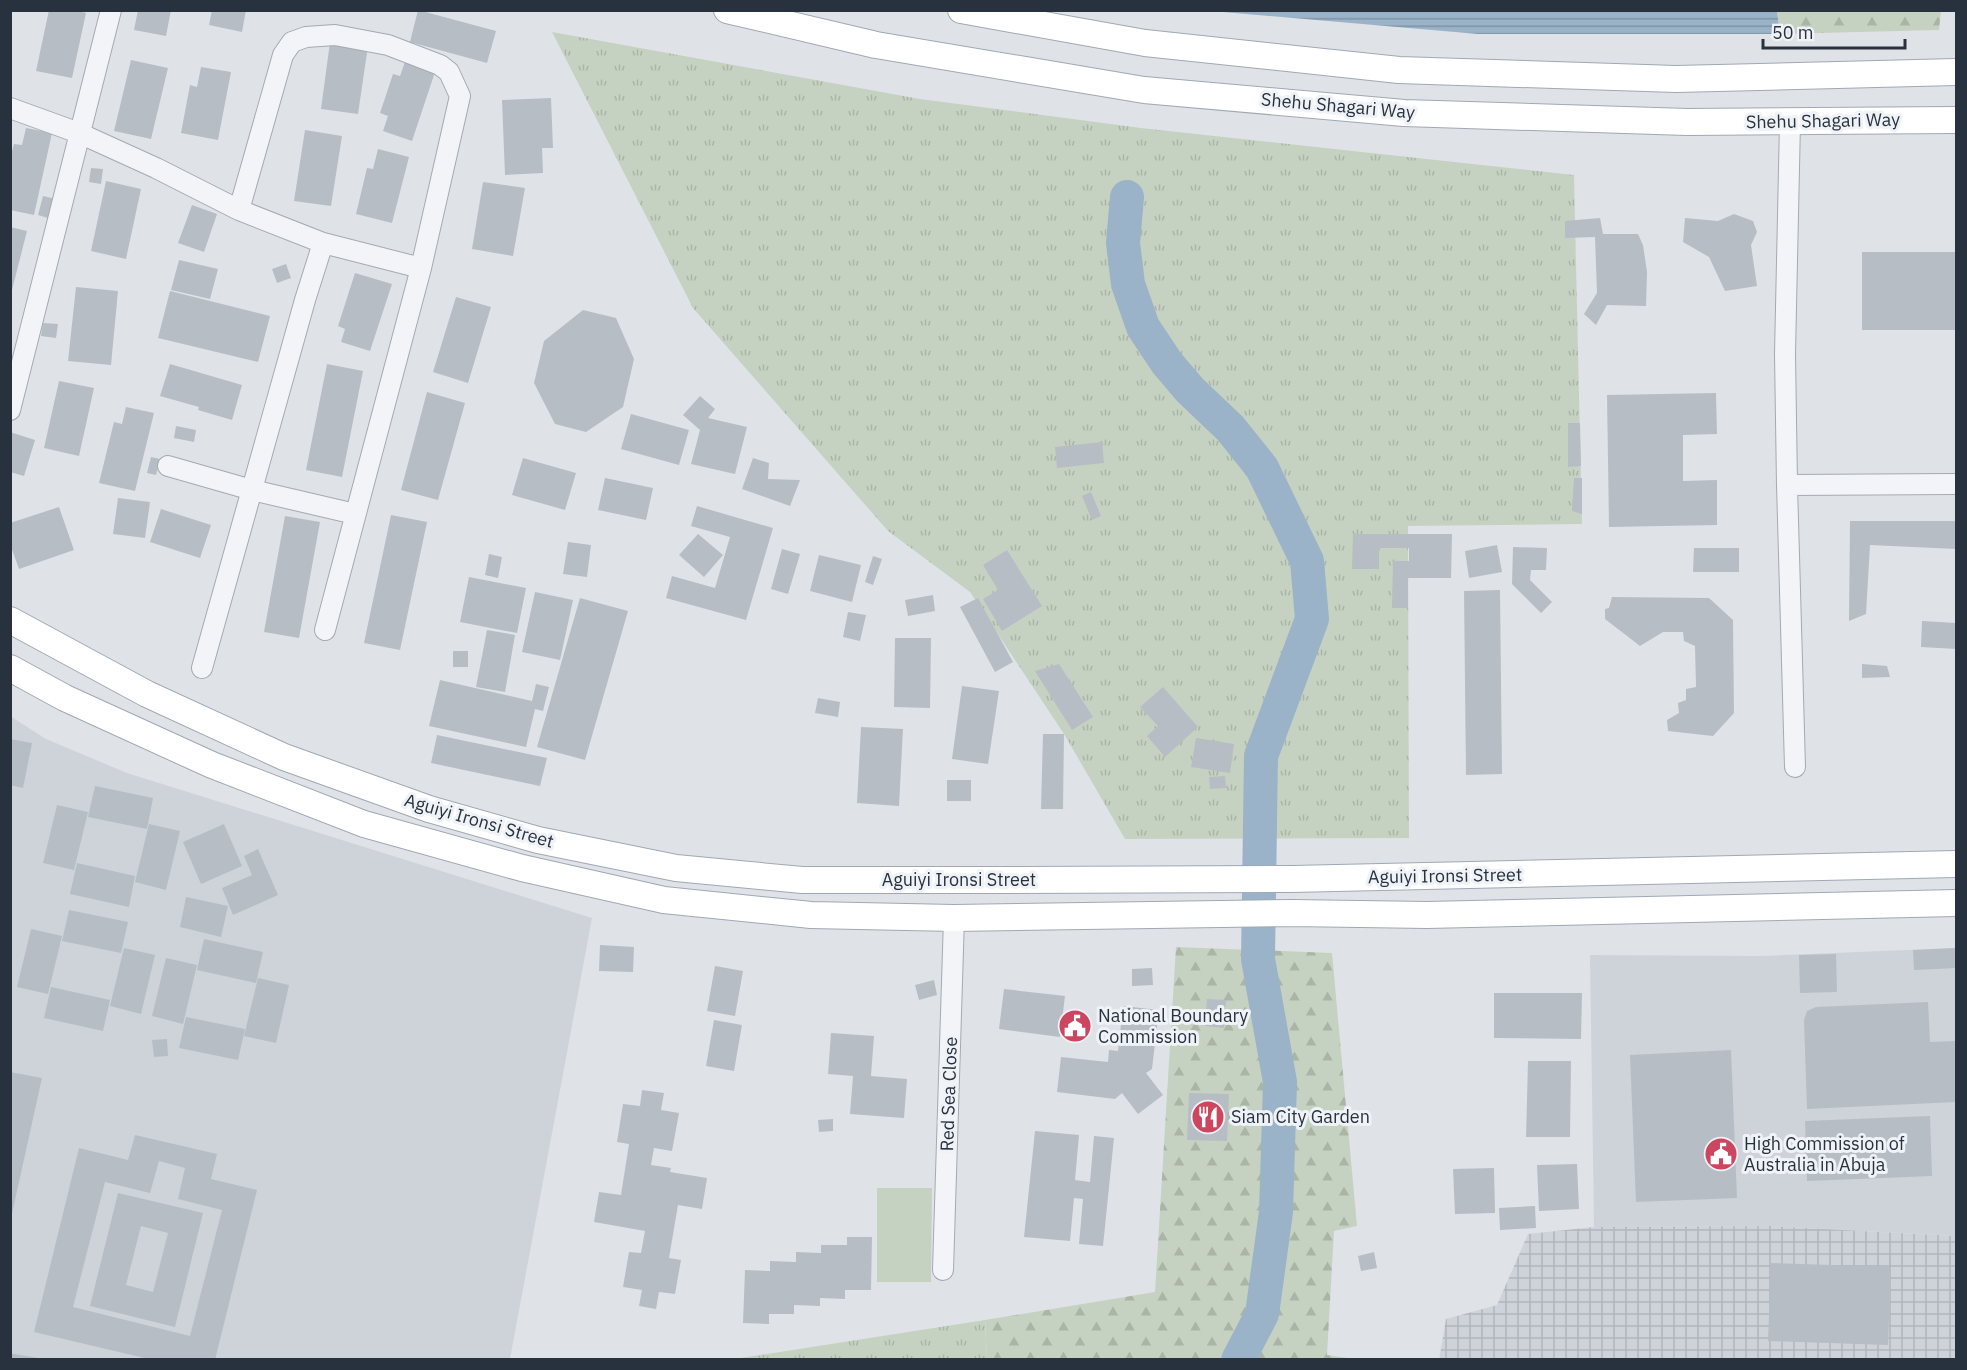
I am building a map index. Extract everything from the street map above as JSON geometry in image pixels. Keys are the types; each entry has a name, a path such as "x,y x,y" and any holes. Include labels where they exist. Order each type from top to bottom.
{"main road":[{"name":"Shehu Shagari Way","path":"727,10 876,45 1144,90 1404,113 1687,122 1956,120"},
{"path":"961,10 1145,43 1399,70 1676,79 1956,72"},
{"name":"Aguiyi Ironsi Street","path":"10,620 147,694 284,757 429,809 538,840 676,868 802,880 1292,879 1956,864"},
{"name":"Aguiyi Ironsi Street","path":"10,668 65,698 212,765 364,824 522,868 664,900 811,915 954,918 1292,913 1426,915 1956,903"}],"street":[{"path":"10,410 111,10"},
{"path":"239,210 283,55 292,42 306,37 335,35 388,45 441,65 449,72 460,96 421,268 325,630"},
{"path":"10,108 79,133 156,168 239,210 323,243 421,268"},
{"path":"1790,122 1785,354 1786,485 1795,767"},
{"path":"202,668 323,243"},
{"path":"168,466 252,490 355,514"},
{"path":"1786,485 1956,484"},
{"name":"Red Sea Close","path":"943,1270 954,918"}],"shaded area":[{"path":"10,716 46,739 127,773 592,918 510,1359 43,1360 11,1353"},
{"path":"1956,948 1956,1236 1771,1226 1594,1227 1590,955 1761,956"},
{"path":"1771,1226 1956,1236 1956,1359 1439,1360 1446,1319 1497,1305 1528,1234 1594,1227"}],"green space":[{"path":"1777,11 1941,11 1939,30 1780,34"},
{"path":"552,32 920,99 1141,128 1574,175 1582,524 1408,526 1409,838 1125,839 1064,734 970,592 888,531 693,308"},
{"path":"1176,947 1332,953 1357,1226 1334,1231 1327,1355 1355,1359 987,1359 985,1320 1155,1292"},
{"path":"877,1188 932,1188 931,1282 877,1282"},
{"path":"985,1320 987,1359 734,1359"}],"water":[{"path":"1211,11 1777,11 1780,34 1478,34"}],"building":[{"path":"49,10 75,10 86,13 72,78 36,71"},
{"path":"138,10 171,10 166,36 134,30"},
{"path":"212,10 246,10 242,32 209,25"},
{"path":"418,10 496,31 487,63 410,42"},
{"path":"330,42 368,46 358,114 321,109"},
{"path":"406,59 436,69 412,141 383,131 388,116 380,113 393,74 400,76"},
{"path":"131,60 168,68 151,139 114,131"},
{"path":"201,67 231,72 218,140 181,133 190,85 197,87"},
{"path":"551,98 553,148 542,148 543,173 505,175 502,100"},
{"path":"26,128 52,133 34,215 10,210 10,158 14,144 22,145"},
{"path":"305,130 342,136 331,206 294,201"},
{"path":"378,149 409,157 392,223 356,214 367,168 373,169"},
{"path":"91,168 103,169 101,184 89,182"},
{"path":"106,181 141,189 126,259 91,251"},
{"path":"483,182 525,188 513,256 472,249"},
{"path":"43,196 56,199 51,219 38,215"},
{"path":"192,205 217,214 204,252 178,243"},
{"path":"1734,214 1753,221 1757,232 1751,245 1757,286 1725,291 1709,257 1683,242 1685,218 1718,221"},
{"path":"1600,218 1603,234 1638,234 1643,245 1647,272 1646,306 1607,305 1596,325 1584,314 1597,293 1595,237 1565,238 1565,221"},
{"path":"10,227 27,231 11,294 10,294"},
{"path":"1862,252 1956,252 1956,330 1862,330"},
{"path":"179,260 218,269 210,299 171,290"},
{"path":"286,264 291,278 277,283 272,269"},
{"path":"355,273 392,284 370,351 341,342 345,329 338,326"},
{"path":"76,287 118,291 111,365 68,361"},
{"path":"170,291 270,316 258,362 158,338"},
{"path":"456,297 491,307 468,383 433,372"},
{"path":"583,310 616,318 634,359 623,407 586,432 555,424 534,383 544,341"},
{"path":"43,323 58,324 56,338 41,336"},
{"path":"170,364 242,385 232,420 198,410 199,407 160,396"},
{"path":"327,364 363,371 342,477 306,470"},
{"path":"59,381 94,388 79,456 44,448"},
{"path":"427,392 465,403 438,500 401,490"},
{"path":"1716,393 1717,434 1683,435 1683,481 1717,480 1717,525 1609,527 1607,395"},
{"path":"700,396 715,409 708,418 747,427 735,474 691,464 700,430 683,415"},
{"path":"126,407 154,413 135,491 99,483 114,422 122,424"},
{"path":"631,414 689,430 679,465 621,449"},
{"path":"1568,423 1580,423 1581,466 1568,467"},
{"path":"176,426 196,430 194,442 174,438"},
{"path":"10,432 35,440 24,476 10,472"},
{"path":"1102,442 1104,463 1057,468 1055,447"},
{"path":"151,457 160,459 156,475 147,473"},
{"path":"523,458 576,473 565,510 512,495"},
{"path":"753,458 769,463 768,479 800,480 790,506 742,489"},
{"path":"605,478 653,488 646,520 598,510"},
{"path":"1574,478 1582,478 1582,514 1572,511"},
{"path":"1091,492 1101,516 1092,520 1082,496"},
{"path":"118,498 150,502 145,538 113,534"},
{"path":"697,506 773,528 746,620 666,598 672,576 715,588 730,537 691,526"},
{"path":"59,507 74,550 19,569 10,544 10,523"},
{"path":"161,509 211,525 200,558 150,542"},
{"path":"391,515 427,522 400,650 364,643"},
{"path":"285,516 320,522 299,638 264,632"},
{"path":"1850,521 1956,521 1956,549 1870,545 1866,614 1849,621"},
{"path":"698,534 723,555 704,577 679,555"},
{"path":"1353,534 1452,534 1451,578 1408,578 1408,608 1392,608 1393,561 1409,561 1409,548 1379,548 1379,569 1352,569"},
{"path":"568,542 591,545 587,577 563,574"},
{"path":"1497,545 1502,572 1469,578 1465,551"},
{"path":"1513,547 1547,548 1546,570 1531,570 1530,580 1552,602 1541,613 1512,584"},
{"path":"1694,548 1739,548 1739,572 1693,572"},
{"path":"782,549 800,554 788,594 771,589"},
{"path":"1007,550 1042,606 1002,631 983,599 998,590 983,565"},
{"path":"489,554 502,557 498,578 485,575"},
{"path":"819,555 861,565 852,602 810,591"},
{"path":"873,556 882,559 873,585 865,582"},
{"path":"469,577 526,588 517,633 460,622"},
{"path":"1500,590 1502,774 1466,775 1464,591"},
{"path":"535,592 573,600 560,660 522,652"},
{"path":"933,595 935,611 908,616 905,600"},
{"path":"1612,597 1709,598 1733,620 1734,713 1713,736 1668,731 1667,720 1679,713 1678,703 1686,700 1686,689 1696,687 1695,646 1684,641 1683,632 1663,632 1640,646 1605,619 1605,609 1609,608"},
{"path":"580,598 628,611 585,760 537,747"},
{"path":"978,598 1013,662 995,672 960,607"},
{"path":"848,612 866,615 860,641 843,637"},
{"path":"1922,621 1956,623 1956,649 1921,647"},
{"path":"487,630 515,635 505,692 476,687"},
{"path":"895,638 931,638 930,708 894,707"},
{"path":"453,651 468,651 468,667 453,667"},
{"path":"1059,664 1093,717 1072,730 1035,671"},
{"path":"1862,664 1887,666 1890,677 1862,678"},
{"path":"440,680 532,701 536,684 549,687 543,711 535,709 526,747 429,726"},
{"path":"962,686 999,691 988,764 952,759"},
{"path":"1163,687 1198,727 1165,757 1147,736 1158,726 1140,707"},
{"path":"818,698 840,702 838,717 815,713"},
{"path":"861,727 903,729 899,806 857,803"},
{"path":"1043,734 1064,734 1063,809 1041,809"},
{"path":"437,735 547,758 540,786 431,763"},
{"path":"1196,738 1234,744 1230,773 1191,767"},
{"path":"10,739 32,743 23,788 10,785"},
{"path":"1225,776 1226,788 1210,789 1209,777"},
{"path":"947,780 971,780 971,801 947,801"},
{"path":"95,786 153,798 147,829 88,817"},
{"path":"57,805 88,812 74,870 43,863"},
{"path":"149,824 180,831 166,890 135,882"},
{"path":"224,824 242,866 201,884 183,842"},
{"path":"258,849 278,895 233,915 222,888 252,875 244,856"},
{"path":"77,863 135,876 129,907 70,894"},
{"path":"186,897 228,906 221,937 180,927"},
{"path":"69,910 128,922 121,953 62,941"},
{"path":"31,929 62,936 48,994 17,987"},
{"path":"204,939 263,952 256,983 197,970"},
{"path":"600,945 634,947 633,972 599,971"},
{"path":"124,948 155,955 141,1014 110,1006"},
{"path":"1956,948 1956,968 1914,970 1913,950"},
{"path":"1836,954 1837,992 1800,993 1799,955"},
{"path":"166,958 197,965 183,1024 152,1016"},
{"path":"715,966 743,971 735,1016 707,1011"},
{"path":"1152,968 1153,985 1132,986 1132,969"},
{"path":"258,978 289,985 276,1043 244,1036"},
{"path":"934,980 937,995 919,1000 915,985"},
{"path":"51,987 110,1000 103,1031 44,1018"},
{"path":"1004,989 1065,996 1060,1037 999,1029"},
{"path":"1494,993 1582,993 1581,1039 1494,1038"},
{"path":"1207,999 1226,1000 1224,1028 1205,1026"},
{"path":"1928,1002 1930,1042 1956,1041 1956,1102 1807,1109 1804,1020 1807,1011 1816,1007"},
{"path":"1123,1006 1159,1010 1152,1069 1146,1073 1163,1095 1138,1114 1122,1093 1115,1099 1057,1092 1061,1057 1108,1062 1109,1050 1118,1051"},
{"path":"186,1017 245,1029 238,1060 179,1048"},
{"path":"714,1020 742,1025 734,1071 706,1066"},
{"path":"831,1033 874,1036 871,1076 907,1079 904,1118 850,1114 853,1076 828,1074"},
{"path":"167,1039 168,1056 154,1057 152,1040"},
{"path":"1731,1050 1737,1198 1636,1202 1630,1055"},
{"path":"1528,1061 1571,1061 1570,1137 1526,1137"},
{"path":"10,1072 42,1078 11,1218 10,1218"},
{"path":"642,1090 664,1093 661,1110 679,1113 672,1151 654,1148 651,1165 671,1168 670,1172 707,1178 702,1209 678,1205 669,1258 681,1260 675,1294 659,1292 656,1309 639,1306 642,1290 623,1287 629,1252 641,1253 645,1231 594,1222 599,1192 621,1195 629,1144 617,1142 623,1104 640,1106"},
{"name":"Siam City Garden","path":"1189,1093 1229,1094 1227,1141 1187,1140"},
{"path":"1930,1116 1932,1176 1807,1181 1805,1121"},
{"path":"833,1119 833,1131 819,1132 818,1120"},
{"path":"1035,1131 1079,1135 1075,1180 1090,1182 1094,1136 1114,1138 1103,1246 1079,1244 1083,1199 1074,1198 1070,1241 1024,1237"},
{"path":"135,1135 217,1154 211,1179 257,1190 215,1360 153,1360 34,1332 79,1148 128,1160","holes":["159,1161 185,1168 178,1199 222,1210 190,1336 73,1307 105,1182 150,1193"]},
{"path":"1577,1164 1579,1209 1539,1211 1537,1165"},
{"path":"1494,1168 1495,1213 1455,1214 1453,1169"},
{"path":"118,1193 203,1213 175,1327 90,1306","holes":["141,1226 168,1233 153,1292 126,1285"]},
{"path":"1535,1206 1536,1228 1500,1230 1499,1208"},
{"path":"847,1237 872,1237 871,1290 845,1290 845,1299 820,1298 820,1306 794,1305 794,1314 769,1314 769,1324 743,1323 745,1270 770,1271 770,1261 796,1262 796,1252 821,1253 821,1245 847,1245"},
{"path":"1374,1252 1377,1268 1361,1271 1358,1256"},
{"path":"1771,1263 1891,1267 1888,1345 1768,1341"},
{"path":"10,1353 38,1358 38,1360 10,1360"}],"waterway":[{"path":"1127,197 1123,243 1128,284 1143,327 1167,363 1190,390 1230,428 1262,468 1307,561 1312,619 1261,756 1258,959 1280,1082 1276,1212 1262,1314 1238,1360"}],"place":[{"name":"National Boundary Commission","path":"1075,1026"},
{"name":"Siam City Garden","path":"1208,1117"},
{"name":"High Commission of Australia in Abuja","path":"1721,1154"}]}
